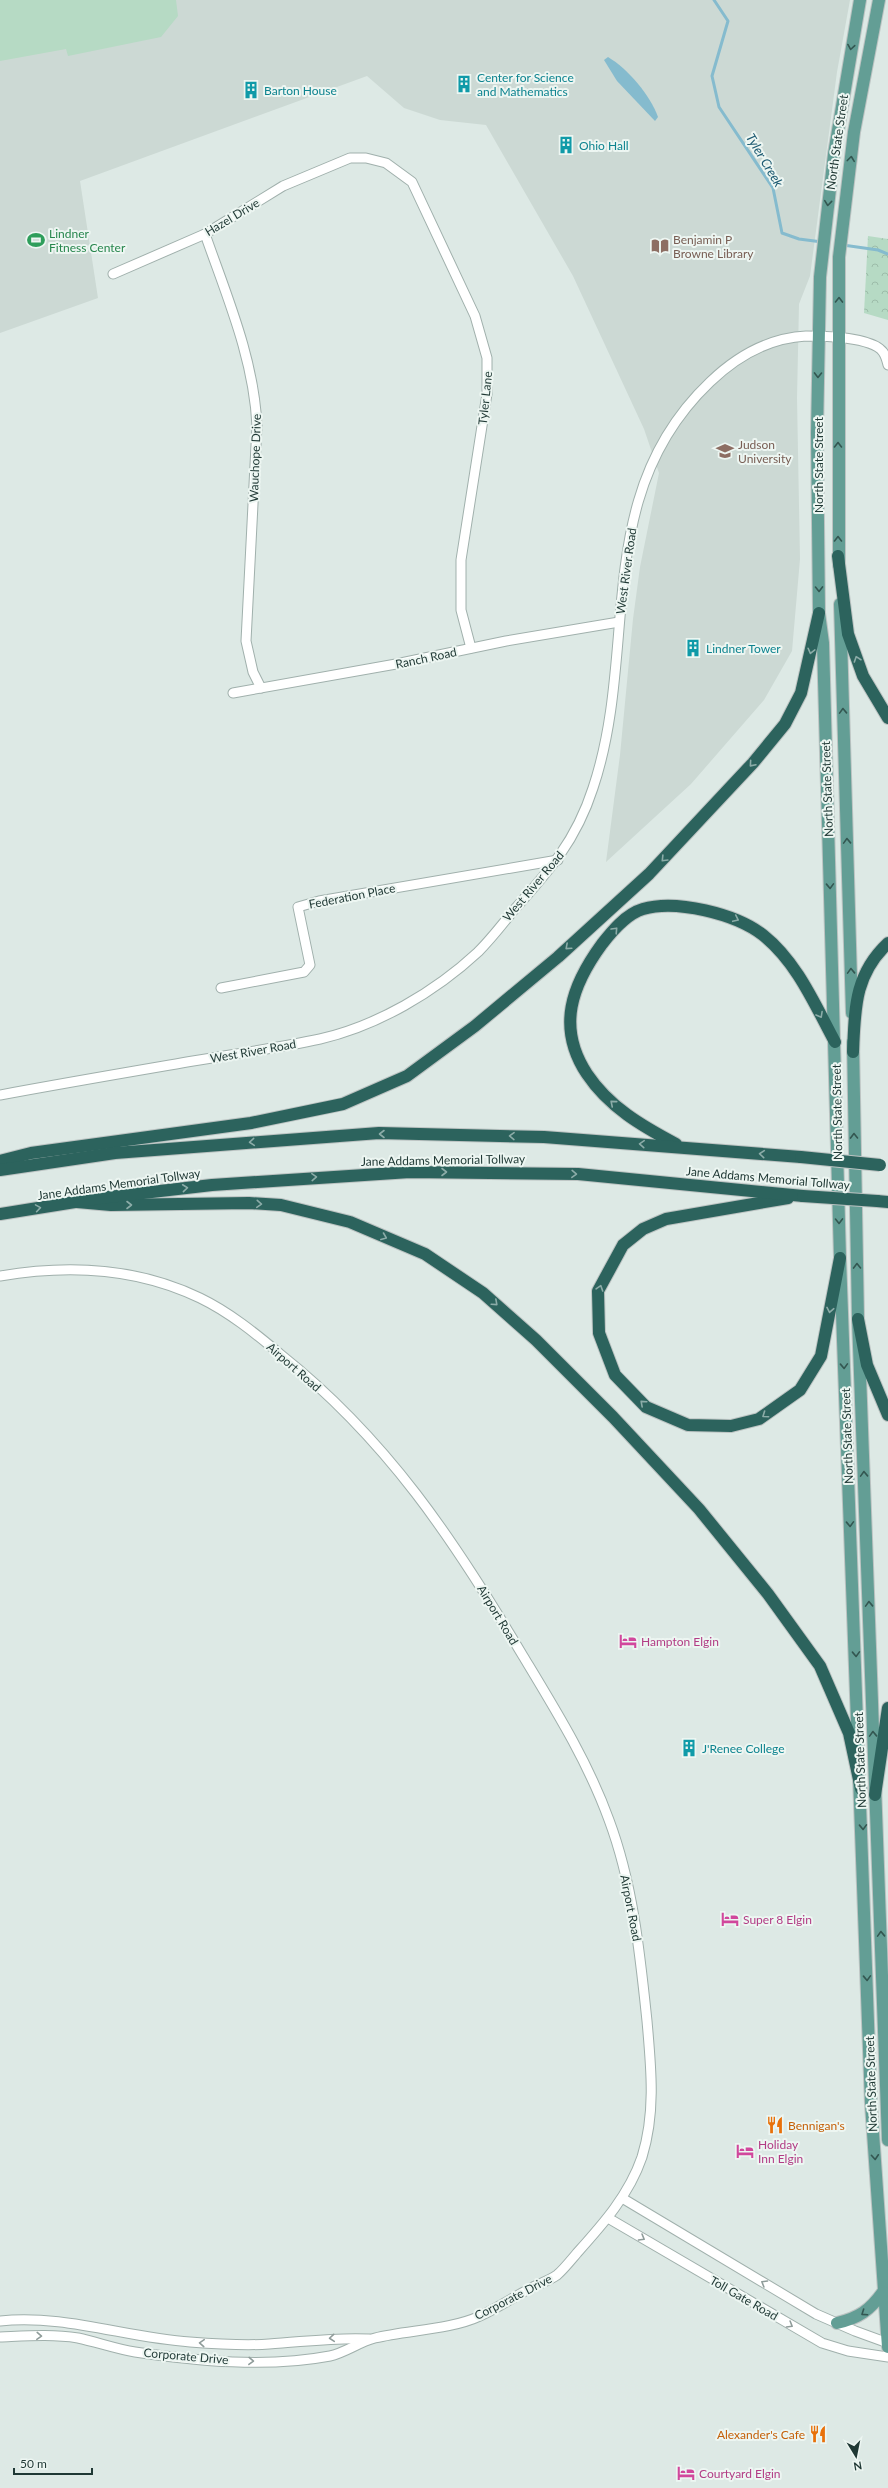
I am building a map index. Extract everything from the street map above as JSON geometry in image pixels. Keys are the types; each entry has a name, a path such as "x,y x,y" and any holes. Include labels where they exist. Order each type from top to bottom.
{"highway":[{"path":"838,556 848,634 862,676 888,718"},
{"path":"0,1161 31,1153 251,1123 343,1104 407,1076 475,1026 558,957 649,874 753,763 785,724 801,693 819,613"},
{"path":"681,1147 645,1127 610,1102 586,1073 573,1039 569,1015 577,983 584,970 607,938 632,914 643,909 658,907 703,910 729,916 750,926 775,947 794,969 835,1042"},
{"path":"853,1052 858,990 868,967 888,943"},
{"name":"Jane Addams Memorial Tollway","path":"0,1170 115,1153 379,1133 544,1136 885,1164"},
{"name":"Jane Addams Memorial Tollway","path":"0,1214 77,1202 212,1185 410,1172 578,1174 803,1196 883,1202"},
{"path":"803,1196 666,1219 644,1228 623,1245 598,1291 599,1333 615,1375 646,1407 688,1425 731,1426 759,1419 800,1390 821,1356 840,1258"},
{"path":"77,1202 111,1205 249,1203 281,1206 350,1222 425,1254 484,1293 536,1340 618,1422 699,1509 768,1594 820,1666 849,1733 861,1788"},
{"path":"858,1319 867,1365 888,1415"},
{"path":"876,1795 888,1708"}],"main road":[{"name":"North State Street","path":"860,0 834,154 822,256 817,440 819,613 823,643 840,1258 861,1788 871,2104 883,2292 888,2344"},
{"name":"North State Street","path":"879,0 854,132 839,257 838,556 853,1052 858,1319 888,2140"},
{"path":"837,2323 862,2315 873,2306 883,2292"}],"street":[{"name":"Hazel Drive","path":"113,274 205,234 283,186 350,158"},
{"name":"Tyler Lane","path":"350,158 366,158 386,163 412,182 475,316 483,338 488,364 488,388 460,560 459,585 463,622 471,648"},
{"name":"Wauchope Drive","path":"205,234 248,358 256,399 258,426 246,641 253,672 261,688"},
{"name":"West River Road","path":"0,1094 322,1039 382,1017 431,989 478,952 558,860 587,806 602,759 609,724 619,622 633,517 652,462 676,420 719,374 755,350 793,337 819,336 861,341 878,347 884,353 888,365"},
{"name":"Ranch Road","path":"233,693 471,648 619,622"},
{"name":"Federation Place","path":"221,988 304,972 310,965 298,907 319,901 558,860"},
{"name":"Airport Road","path":"0,1276 76,1268 107,1270 140,1276 168,1284 205,1300 240,1322 301,1371 354,1421 394,1465 444,1528 554,1709 594,1780 612,1825 627,1882 640,1951 651,2070 652,2106 642,2156 622,2198 608,2218"},
{"name":"Toll Gate Road","path":"622,2198 816,2314 888,2344"},
{"name":"Toll Gate Road","path":"608,2218 822,2343 848,2350 888,2357"},
{"name":"Corporate Drive","path":"0,2321 22,2319 35,2320 188,2342 267,2344 336,2337 370,2339 474,2319 557,2275 608,2218"},
{"name":"Corporate Drive","path":"0,2337 33,2335 76,2338 136,2352 197,2359 270,2362 334,2356 370,2339"}],"shaded area":[{"name":"Judson University","path":"0,0 850,0 837,72 810,276 799,304 797,398 800,559 792,651 764,700 691,784 606,862 620,755 633,619 640,567 659,473 644,429 573,276 486,125 440,120 404,108 367,76 80,181 98,298 0,333"}],"green space":[{"path":"0,0 176,0 178,16 161,37 68,56 66,49 0,61"},
{"path":"868,236 888,239 888,320 864,313"}],"water":[{"path":"608,57 623,68 638,83 650,100 658,117 655,121 617,81 604,60"}],"waterway":[{"name":"Tyler Creek","path":"714,0 728,21 712,76 719,107 773,188 782,233 799,239 822,242"},
{"name":"Tyler Creek","path":"843,245 878,250 888,254"}],"place":[{"name":"Center for Science and Mathematics","path":"464,84"},
{"name":"Barton House","path":"251,90"},
{"name":"Ohio Hall","path":"566,145"},
{"name":"Lindner Fitness Center","path":"36,240"},
{"name":"Benjamin P Browne Library","path":"660,246"},
{"name":"Judson University","path":"725,451"},
{"name":"Lindner Tower","path":"693,648"},
{"name":"Hampton Elgin","path":"628,1641"},
{"name":"J'Renee College","path":"689,1748"},
{"name":"Super 8 Elgin","path":"730,1919"},
{"name":"Bennigan's","path":"775,2125"},
{"name":"Holiday Inn Elgin","path":"745,2151"},
{"name":"Alexander's Cafe","path":"818,2434"},
{"name":"Courtyard Elgin","path":"686,2473"}]}
